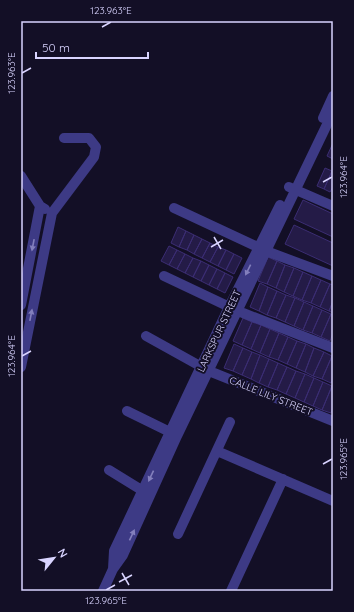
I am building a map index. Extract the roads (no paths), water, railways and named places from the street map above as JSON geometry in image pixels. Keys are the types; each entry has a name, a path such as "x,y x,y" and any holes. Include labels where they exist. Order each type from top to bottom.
{"street":[{"name":"LARKSPUR STREET","path":"326,127 333,96"},
{"name":"LARKSPUR STREET","path":"103,591 113,569 114,551 147,494 262,249 292,188 333,112"},
{"path":"21,367 52,213 94,157 96,147 89,138 64,138"},
{"path":"21,176 40,206 52,213"},
{"path":"292,188 333,206"},
{"path":"21,305 40,206"},
{"path":"174,208 262,249 333,276"},
{"path":"164,276 234,309 333,348"},
{"name":"CALLE LILY STREET","path":"146,336 205,369 333,421"},
{"path":"128,411 174,434"},
{"path":"178,534 230,422"},
{"path":"217,451 333,502"},
{"path":"109,470 147,494"},
{"path":"231,591 283,479"}]}
